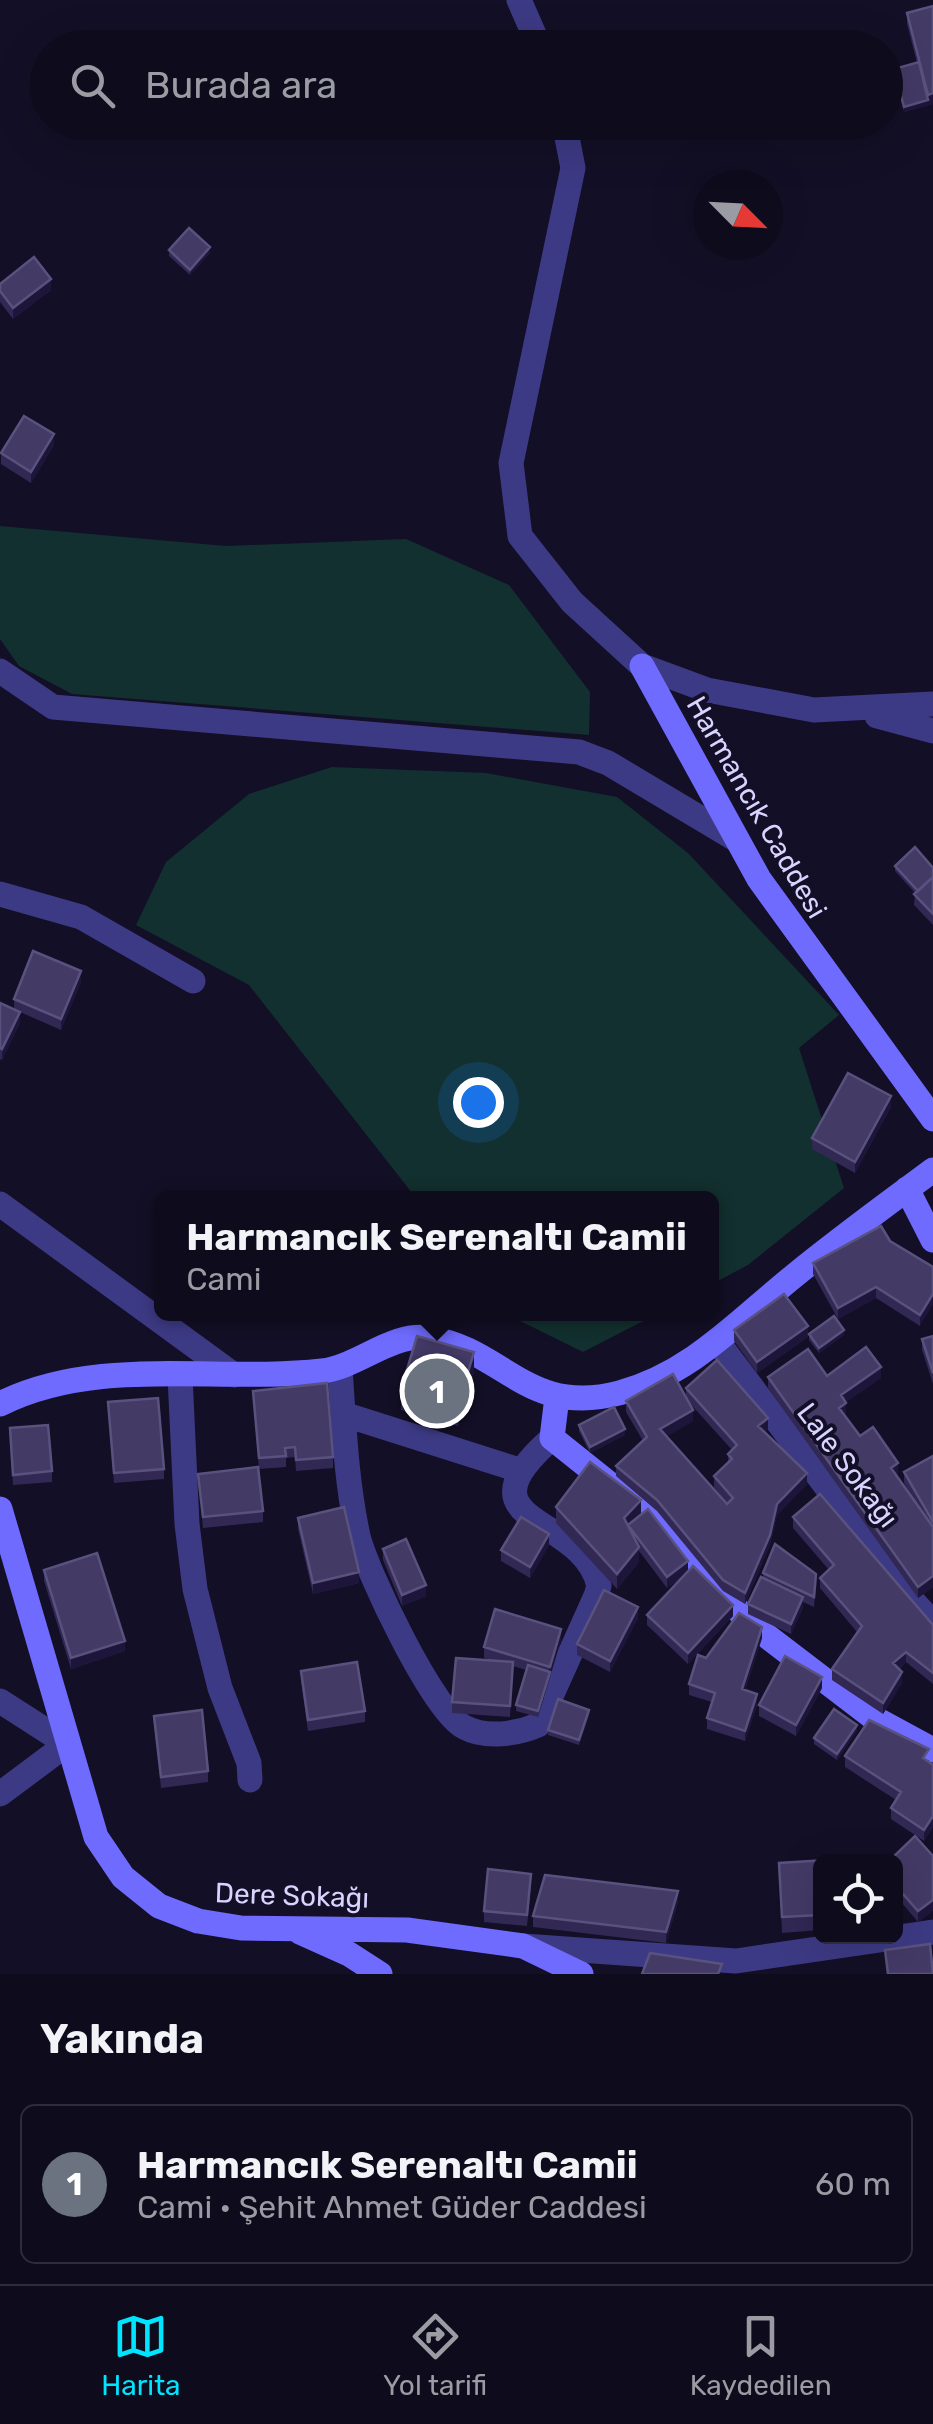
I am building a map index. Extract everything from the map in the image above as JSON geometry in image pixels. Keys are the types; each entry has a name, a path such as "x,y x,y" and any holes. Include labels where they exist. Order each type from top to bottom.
{"street":[{"path":"520,0 532,30"},
{"path":"568,140 573,168 512,463 520,536 572,602 642,666 707,690 768,704 858,711 933,704"},
{"name":"Harmancık Caddesi","path":"642,666 736,840 787,922 933,1119"},
{"path":"0,670 54,707 579,752 621,770 736,840"},
{"path":"858,711 933,731"},
{"path":"0,894 81,916 193,980"},
{"path":"0,1404 54,1383 340,1369 402,1340 435,1338 518,1383 557,1397 591,1399 654,1381 694,1360 933,1170"},
{"path":"908,1190 933,1240"},
{"path":"0,1204 154,1317"},
{"path":"160,1321 234,1375"},
{"name":"Lale Sokağı","path":"717,1342 909,1597 933,1623"},
{"path":"340,1369 354,1513 374,1578 443,1708 468,1729 484,1733 538,1725 599,1586 597,1577 573,1548 517,1506 513,1485 519,1470 552,1438 557,1397"},
{"path":"180,1376 187,1524 195,1589 220,1688 250,1763 250,1780"},
{"path":"344,1414 519,1470"},
{"path":"552,1438 652,1518 712,1587 768,1637 874,1718 933,1750"},
{"name":"Dere Sokağı","path":"0,1509 96,1837 123,1877 159,1906 198,1921 296,1930 407,1930 524,1946 581,1974"},
{"path":"0,1701 67,1744 0,1794"},
{"path":"296,1930 350,1954 380,1974"},
{"path":"524,1946 736,1961 933,1932"},
{"path":"524,1946 548,1974"}],"green space":[{"path":"0,526 226,546 406,539 509,585 590,692 589,735 72,694 19,666 0,639"},
{"path":"332,767 486,773 617,797 688,853 839,1015 799,1048 844,1188 748,1265 719,1280 719,1191 411,1191 249,985 136,925 166,862 249,794"},
{"path":"520,1321 643,1321 583,1352"}],"building":[{"path":"933,6 933,93 928,95 907,13"},
{"path":"919,62 928,100 904,107 903,66"},
{"path":"189,228 210,247 190,270 169,250"},
{"path":"34,257 51,279 13,308 0,291 0,284"},
{"path":"24,416 54,434 31,472 1,453"},
{"path":"915,847 933,868 933,877 918,891 895,866"},
{"path":"933,877 933,914 914,894"},
{"path":"33,951 81,971 61,1019 14,999"},
{"path":"0,1003 20,1012 2,1049 0,1048"},
{"path":"848,1073 891,1096 855,1162 812,1138"},
{"path":"881,1226 890,1241 933,1267 933,1294 920,1315 876,1287 838,1308 813,1263"},
{"path":"784,1294 808,1326 757,1362 734,1330"},
{"path":"834,1316 844,1330 819,1348 809,1334"},
{"path":"417,1336 474,1352 458,1406 401,1390"},
{"path":"933,1336 933,1373 922,1339"},
{"path":"866,1347 881,1367 841,1395 846,1403 839,1408 860,1436 873,1427 898,1463 891,1468 933,1527 933,1576 918,1587 768,1377 808,1349 827,1376"},
{"path":"717,1360 768,1418 758,1426 807,1473 777,1504 770,1535 745,1593 723,1580 657,1500 616,1466 647,1437 626,1401 673,1374 693,1410 660,1429 727,1504 733,1498 714,1476 732,1459 728,1454 737,1445 686,1388"},
{"path":"327,1383 333,1457 296,1460 295,1447 285,1448 286,1456 259,1458 253,1391"},
{"path":"158,1398 164,1469 114,1473 108,1402"},
{"path":"614,1407 625,1429 590,1447 579,1425"},
{"path":"48,1425 52,1471 13,1475 10,1428"},
{"path":"933,1456 933,1522 904,1472"},
{"path":"590,1462 641,1500 624,1518 639,1547 617,1574 556,1507"},
{"path":"258,1467 263,1511 203,1517 198,1474"},
{"path":"820,1494 933,1625 933,1673 906,1652 893,1663 902,1672 883,1703 832,1669 862,1626 820,1578 834,1565 793,1517"},
{"path":"344,1507 359,1572 313,1583 298,1518"},
{"path":"648,1509 688,1561 667,1577 628,1525"},
{"path":"521,1517 549,1534 530,1567 501,1550"},
{"path":"406,1539 426,1585 402,1595 383,1549"},
{"path":"775,1544 816,1574 814,1597 763,1573"},
{"path":"97,1553 125,1641 71,1658 44,1570"},
{"path":"693,1566 733,1605 688,1653 647,1615"},
{"path":"761,1577 803,1597 791,1624 748,1604"},
{"path":"604,1590 638,1607 610,1661 577,1644"},
{"path":"495,1609 561,1629 550,1667 484,1647"},
{"path":"739,1613 762,1627 742,1689 757,1694 745,1731 707,1718 715,1693 689,1684 698,1655 706,1658"},
{"path":"785,1656 822,1677 796,1725 759,1705"},
{"path":"456,1658 513,1662 510,1706 452,1702"},
{"path":"357,1662 365,1711 308,1720 301,1671"},
{"path":"528,1665 550,1672 538,1711 516,1705"},
{"path":"558,1699 589,1710 579,1740 548,1730"},
{"path":"834,1709 857,1725 837,1754 814,1738"},
{"path":"202,1710 208,1771 161,1777 154,1716"},
{"path":"869,1720 929,1749 923,1758 933,1765 933,1816 924,1830 891,1808 901,1792 845,1756"},
{"path":"915,1836 933,1856 933,1900 918,1911 903,1894 903,1854 896,1854"},
{"path":"813,1861 813,1915 782,1917 779,1863"},
{"path":"488,1869 531,1874 527,1915 484,1911"},
{"path":"545,1875 678,1891 666,1932 533,1916"},
{"path":"930,1944 933,1974 888,1974 885,1950"},
{"path":"650,1953 722,1964 718,1974 642,1974"}],"place":[{"name":"Harmancık Serenaltı Camii","path":"437,1391"}]}
